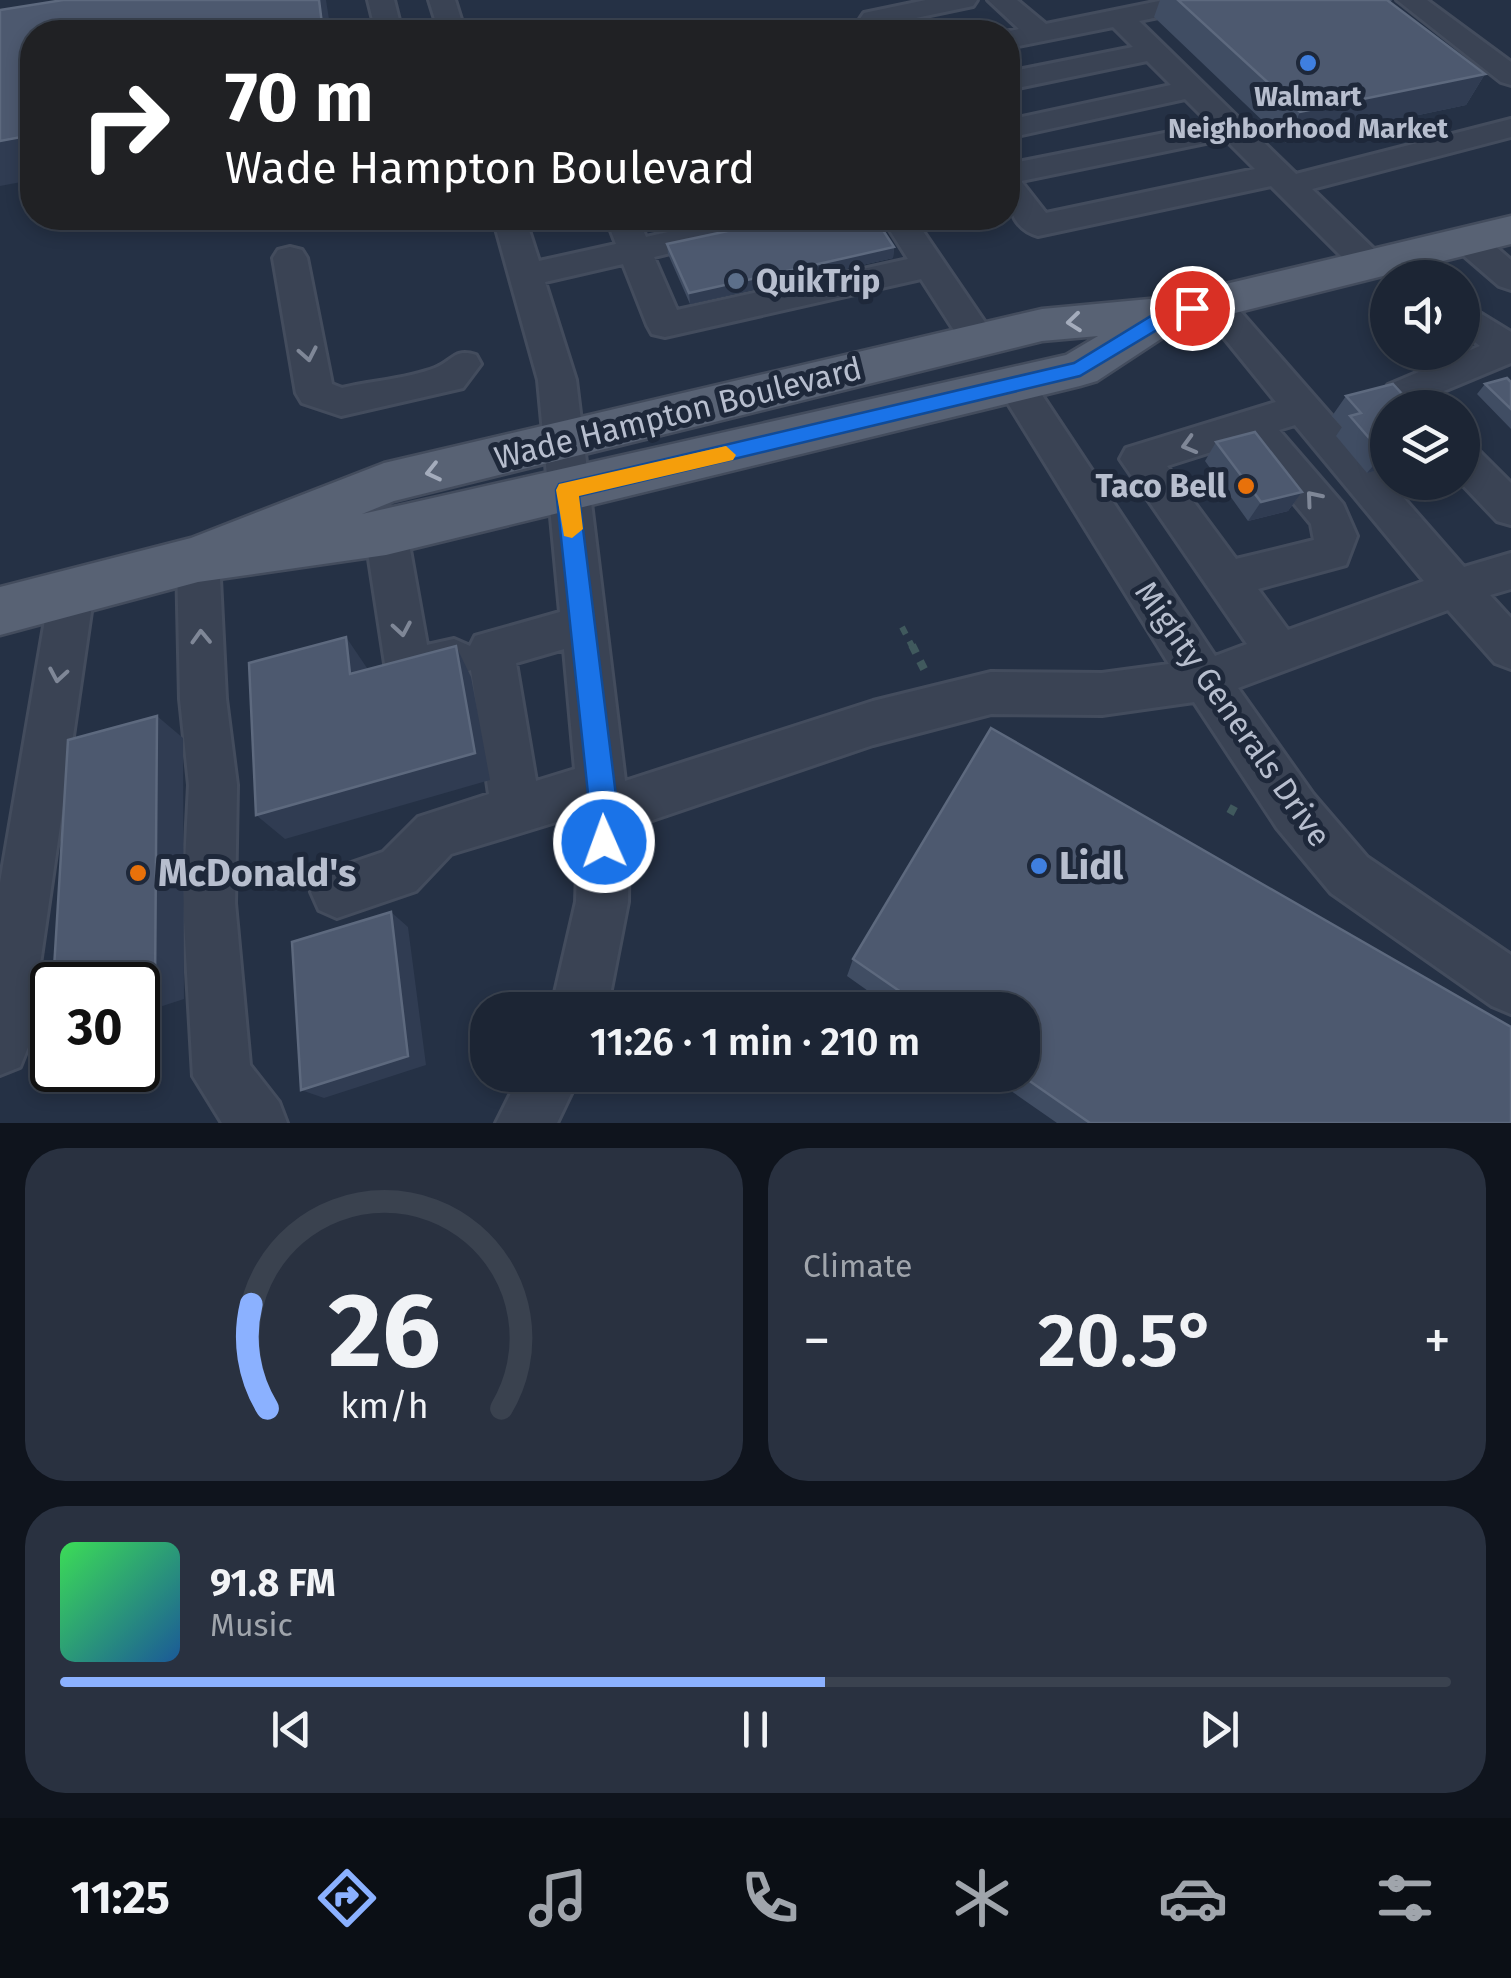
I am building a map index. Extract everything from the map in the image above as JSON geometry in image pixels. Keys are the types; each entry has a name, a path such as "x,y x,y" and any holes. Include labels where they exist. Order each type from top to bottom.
{"main road":[{"name":"Wade Hampton Boulevard","path":"1416,260 1468,240 1511,230"},
{"name":"Wade Hampton Boulevard","path":"0,611 198,559 386,533 564,466 978,340 1042,326 1192,307 1370,272"},
{"name":"Wade Hampton Boulevard","path":"198,559 384,483 564,466 1080,369 1192,307"}],"street":[{"path":"875,20 964,0"},
{"path":"1001,0 1040,33"},
{"path":"1020,37 1202,0"},
{"path":"1410,0 1511,76"},
{"path":"1118,15 1285,180 1392,260"},
{"path":"1020,79 1154,51"},
{"path":"1020,127 1192,89"},
{"path":"1020,172 1233,128"},
{"path":"1020,202 1038,225 1285,180 1511,128"},
{"path":"514,230 557,380 603,798 602,902 584,992"},
{"path":"528,276 628,234 664,230"},
{"path":"907,230 978,340"},
{"path":"628,234 666,325 931,264"},
{"path":"1468,240 1511,278"},
{"path":"290,258 315,393 341,402 450,378 463,364"},
{"path":"1192,307 1304,408 1511,650"},
{"path":"1410,390 1423,382 1503,363 1480,336"},
{"name":"Mighty Generals Drive","path":"1015,384 1148,596 1287,800 1349,875 1476,968 1511,987"},
{"path":"1278,652 1140,459 1304,408"},
{"path":"1229,579 1331,552 1336,536 1328,516 1254,426"},
{"path":"1480,477 1511,509"},
{"path":"386,533 409,670 583,626"},
{"path":"198,559 188,720 213,785 209,903 222,1076 258,1123"},
{"path":"337,892 398,873 436,834 516,810 603,798 991,694 1102,694 1208,679 1511,571"},
{"path":"0,1047 72,591"},
{"path":"491,650 516,810"},
{"path":"44,760 98,745"},
{"path":"525,1123 542,1092"}],"path":[{"path":"902,627 928,677"}],"building":[{"path":"63,0 319,0 322,20 20,20 20,137 0,141 0,10"},
{"name":"Walmart Neighborhood Market","path":"1178,0 1387,0 1485,74 1300,112"},
{"name":"QuikTrip","path":"732,230 883,230 894,247 689,293 667,244"},
{"path":"1507,378 1511,382 1511,409 1485,384"},
{"path":"1393,384 1398,390 1370,390 1370,439 1350,416 1361,413 1346,396"},
{"path":"1255,432 1302,492 1261,502 1216,442"},
{"path":"346,637 350,674 456,646 475,753 256,815 249,663"},
{"path":"157,716 155,962 54,962 68,740"},
{"name":"Lidl","path":"991,728 1511,1027 1511,1123 1090,1123 1040,1088 1040,992 901,992 853,959"},
{"path":"391,912 408,1056 301,1090 292,942"}],"slow traffic":[{"path":"572,529 567,490 726,455"}],"place":[{"name":"Walmart Neighborhood Market","path":"1308,63"},
{"name":"QuikTrip","path":"736,281"},
{"name":"Taco Bell","path":"1246,486"},
{"name":"Lidl","path":"1039,866"},
{"name":"McDonald's","path":"138,873"}],"route":[{"path":"604,842 604,812 567,490 1080,369 1171,313 1192,308"}]}
